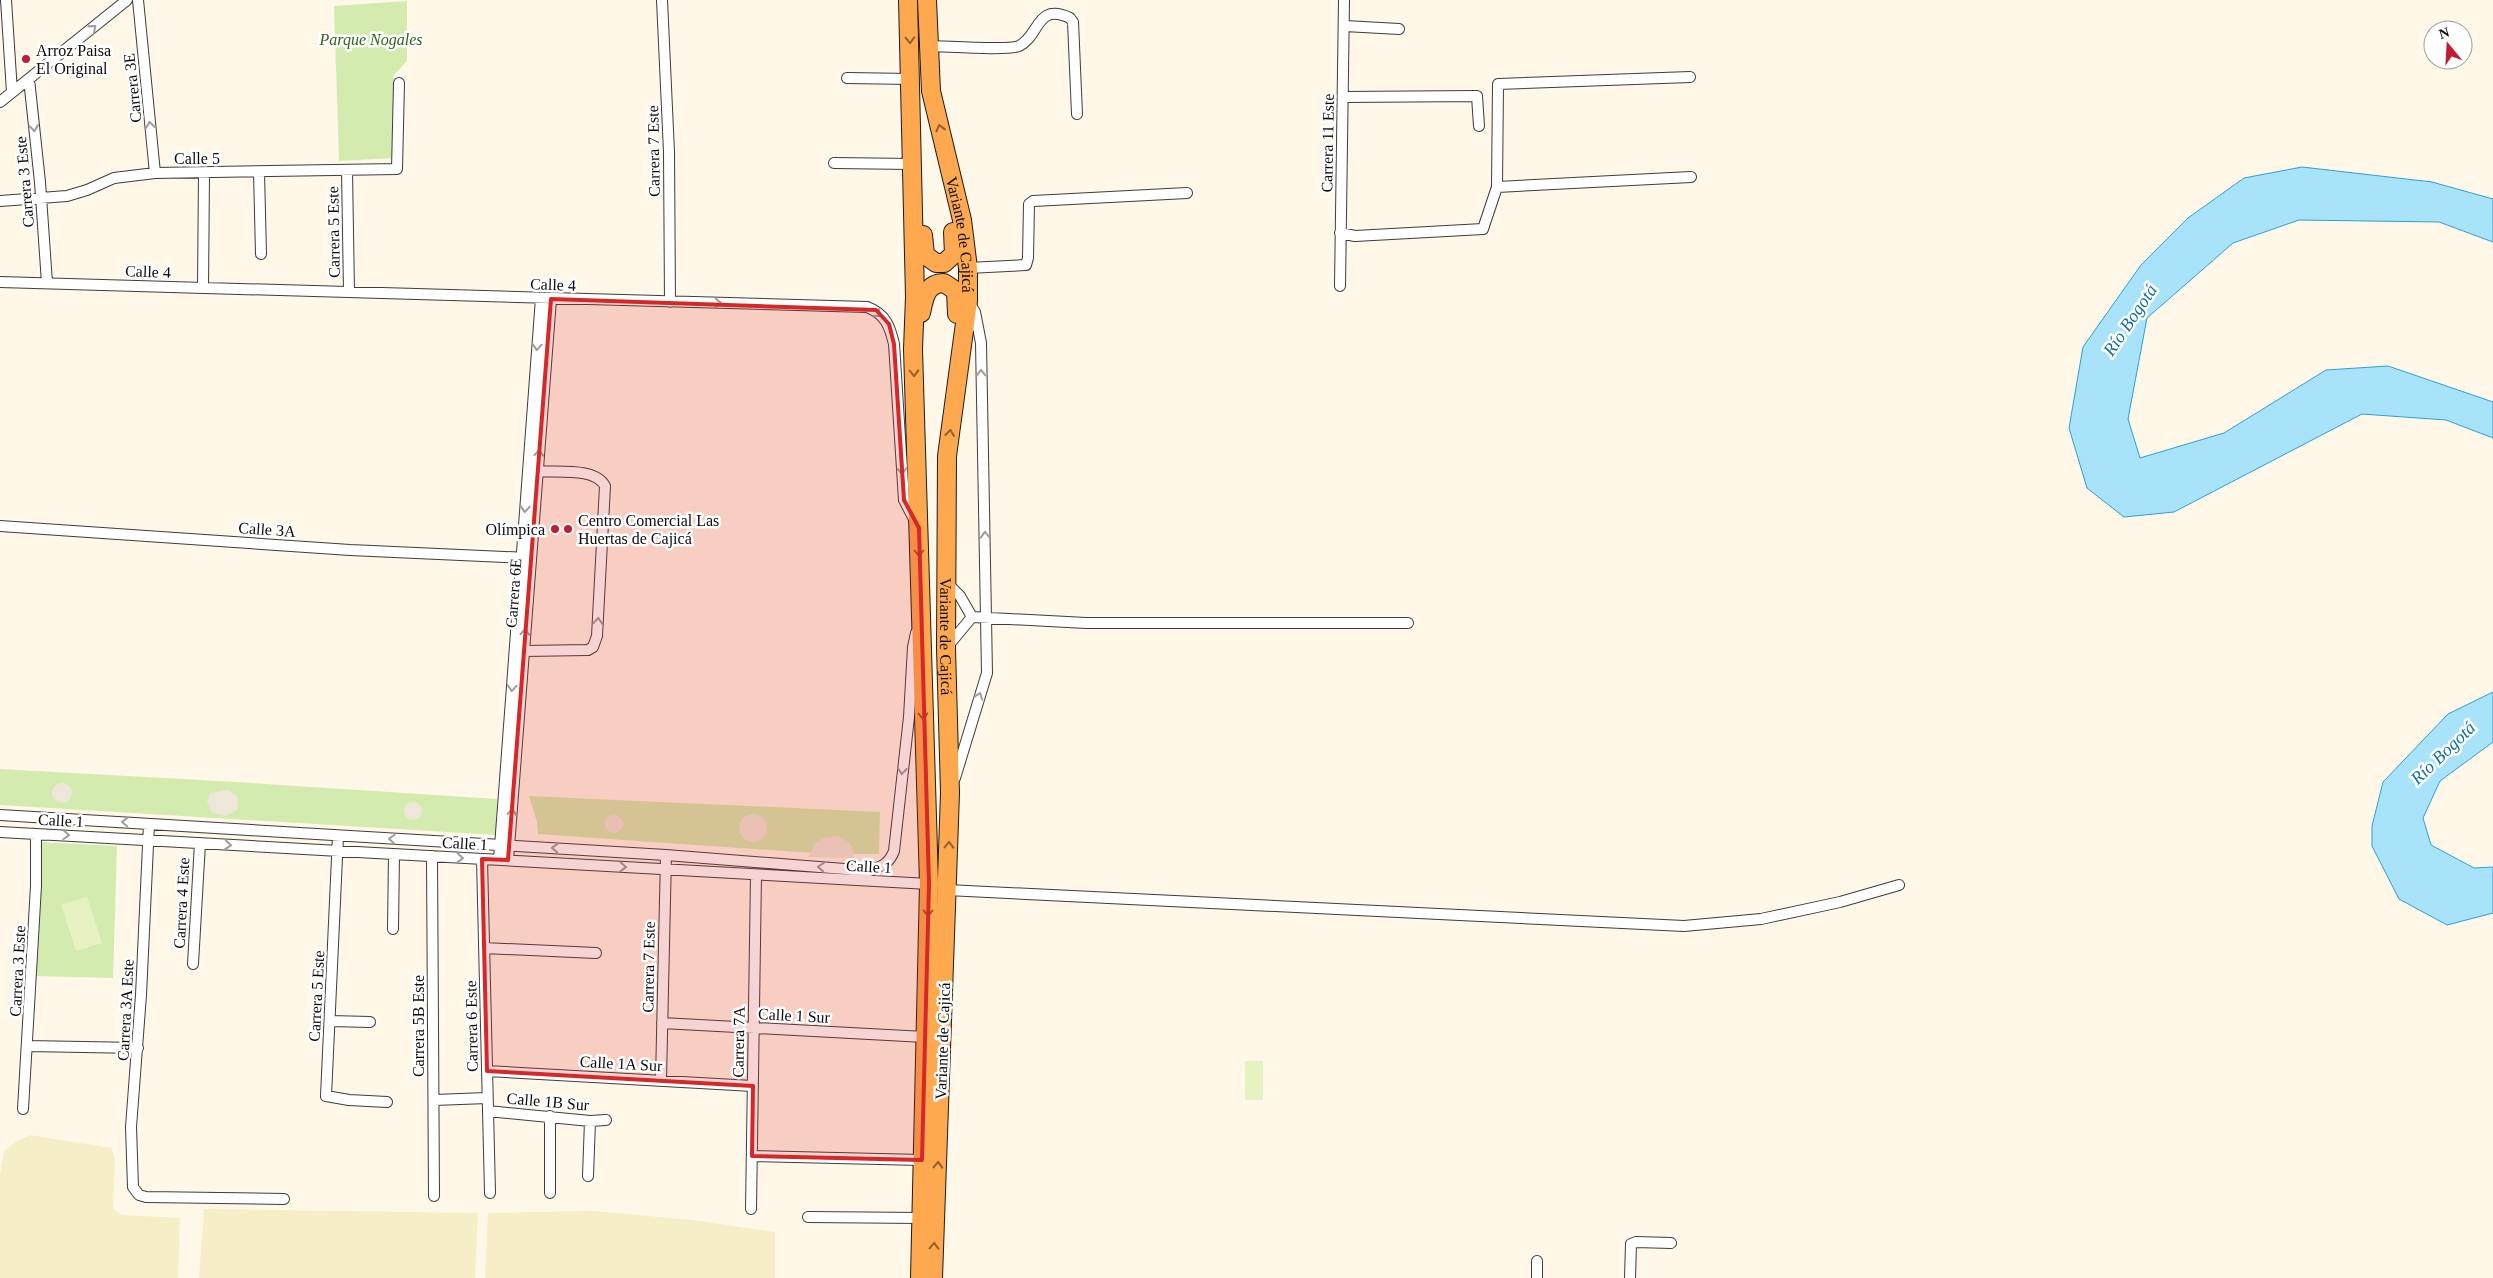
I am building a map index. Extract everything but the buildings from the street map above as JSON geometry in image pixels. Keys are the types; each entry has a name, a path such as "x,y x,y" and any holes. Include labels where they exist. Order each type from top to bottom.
{"highway":[{"name":"Variante de Cajicá","path":"908,0 920,619 928,884 920,1278"},
{"name":"Variante de Cajicá","path":"928,0 928,46 931,91 962,220 968,268 968,301 947,456 946,648 950,793 933,1278"},
{"path":"912,185 923,201 925,255 936,263 944,263 954,254 956,248 946,197 952,176"},
{"path":"914,349 925,296 934,285 944,283 950,286 958,297 960,352"}],"street":[{"path":"0,102 127,0"},
{"name":"Carrera 3E","path":"138,0 155,173"},
{"name":"Carrera 7 Este","path":"662,0 669,152 670,302"},
{"name":"Carrera 11 Este","path":"1340,286 1344,0"},
{"path":"4,1 12,92"},
{"path":"928,46 1012,48 1029,40 1039,20 1044,16 1064,15 1070,18 1072,22 1077,114"},
{"path":"1345,26 1399,29"},
{"path":"1340,233 1355,236 1483,229 1497,187 1498,84 1690,77"},
{"path":"847,78 911,80"},
{"name":"Carrera 3 Este","path":"29,79 42,199 47,283"},
{"name":"Calle 5","path":"0,201 67,196 87,190 114,178 155,173 397,169 399,83"},
{"path":"1342,97 1477,96 1479,126"},
{"path":"834,163 912,164"},
{"name":"Carrera 5 Este","path":"347,171 349,292"},
{"path":"259,172 261,254"},
{"path":"203,288 204,173"},
{"path":"1497,187 1692,177"},
{"path":"968,268 1026,265 1028,258 1029,204 1039,199 1187,193"},
{"name":"Calle 4","path":"0,282 867,307 876,310 889,324 894,344 904,500 919,528"},
{"name":"Carrera 6E","path":"505,845 524,651 526,558 538,472 546,298"},
{"name":"Carrera 6E","path":"504,860 546,298"},
{"path":"950,793 987,672 981,344 976,312 968,301"},
{"path":"524,651 588,650 593,646 598,636 605,486 597,476 538,472"},
{"name":"Calle 3A","path":"0,526 350,550 526,558"},
{"path":"946,582 960,596 972,617"},
{"path":"972,617 1086,623 1408,623"},
{"path":"946,648 972,617"},
{"name":"Calle 1","path":"0,815 666,854 870,870 885,865 890,860 894,851 909,717 913,647 920,619"},
{"name":"Carrera 3A Este","path":"149,824 138,1048 131,1127 133,1187 140,1195 146,1197 284,1199"},
{"name":"Calle 1","path":"0,832 928,884"},
{"name":"Carrera 3 Este","path":"23,1109 36,886 36,834"},
{"name":"Carrera 5 Este","path":"338,836 326,1096 349,1100 387,1102"},
{"name":"Carrera 4 Este","path":"193,964 200,843"},
{"path":"393,929 394,854"},
{"name":"Carrera 7 Este","path":"661,1080 666,854"},
{"name":"Carrera 5B Este","path":"432,856 434,1196"},
{"name":"Carrera 6 Este","path":"482,859 490,1193"},
{"name":"Carrera 7A","path":"751,1209 756,875"},
{"path":"947,890 1684,926 1761,919 1840,902 1899,885"},
{"path":"484,948 596,953"},
{"path":"330,1021 370,1022"},
{"name":"Calle 1 Sur","path":"662,1023 925,1037"},
{"path":"28,1046 138,1048"},
{"name":"Calle 1A Sur","path":"487,1071 753,1086"},
{"name":"Calle 1B Sur","path":"434,1100 487,1098"},
{"name":"Calle 1B Sur","path":"488,1111 590,1121 606,1120"},
{"path":"550,1116 550,1193"},
{"path":"588,1176 590,1121"},
{"path":"752,1156 922,1160"},
{"path":"808,1217 921,1218"},
{"path":"1630,1278 1631,1244 1636,1242 1671,1242"},
{"path":"1536,1261 1537,1278"}],"highlighted area":[{"path":"551,299 876,310 889,324 894,344 904,500 919,528 929,884 922,1160 752,1156 753,1086 487,1071 482,859 508,860"}],"shaded area":[{"path":"62,783 69,786 72,793 69,800 62,803 55,800 52,793 55,786"},
{"path":"228,790 236,795 238,800 237,810 225,816 211,812 207,801 210,793"},
{"path":"409,802 417,802 422,807 420,818 409,820 404,815 404,807"},
{"path":"753,814 763,818 767,828 763,838 753,842 743,838 739,828 743,818"},
{"path":"610,815 618,815 623,820 621,831 610,833 605,828 605,820"},
{"path":"838,836 848,842 853,848 854,858 808,857 816,842 824,838"},
{"path":"30,1135 111,1148 115,1159 113,1209 122,1215 180,1218 178,1278 0,1278 0,1174 4,1151 17,1141"},
{"path":"204,1209 478,1213 475,1278 199,1278"},
{"path":"594,1211 693,1220 775,1232 775,1278 485,1278 488,1213"}],"green space":[{"name":"Parque Nogales","path":"407,1 407,61 393,76 394,158 339,161 334,6"},
{"path":"0,769 497,799 496,835 0,805"},
{"path":"529,796 880,812 879,854 827,854 538,834 537,822"},
{"path":"40,842 117,846 113,978 34,976"},
{"path":"87,897 102,943 76,951 61,905"},
{"path":"1245,1061 1263,1061 1263,1100 1245,1100"}],"water":[{"name":"Río Bogotá","path":"2302,167 2432,182 2493,199 2493,242 2439,222 2299,220 2233,243 2147,318 2128,419 2140,458 2224,433 2326,370 2388,366 2493,402 2493,438 2446,420 2362,414 2174,512 2124,517 2087,488 2069,428 2083,347 2141,265 2188,218 2244,178"},
{"name":"Río Bogotá","path":"2493,692 2493,742 2440,781 2423,818 2431,845 2474,868 2493,867 2493,913 2447,925 2399,899 2372,846 2372,826 2383,782 2448,714"}],"place":[{"name":"Arroz Paisa El Original","path":"26,59"},
{"name":"Olímpica","path":"555,529"},
{"name":"Centro Comercial Las Huertas de Cajicá","path":"568,529"}]}
